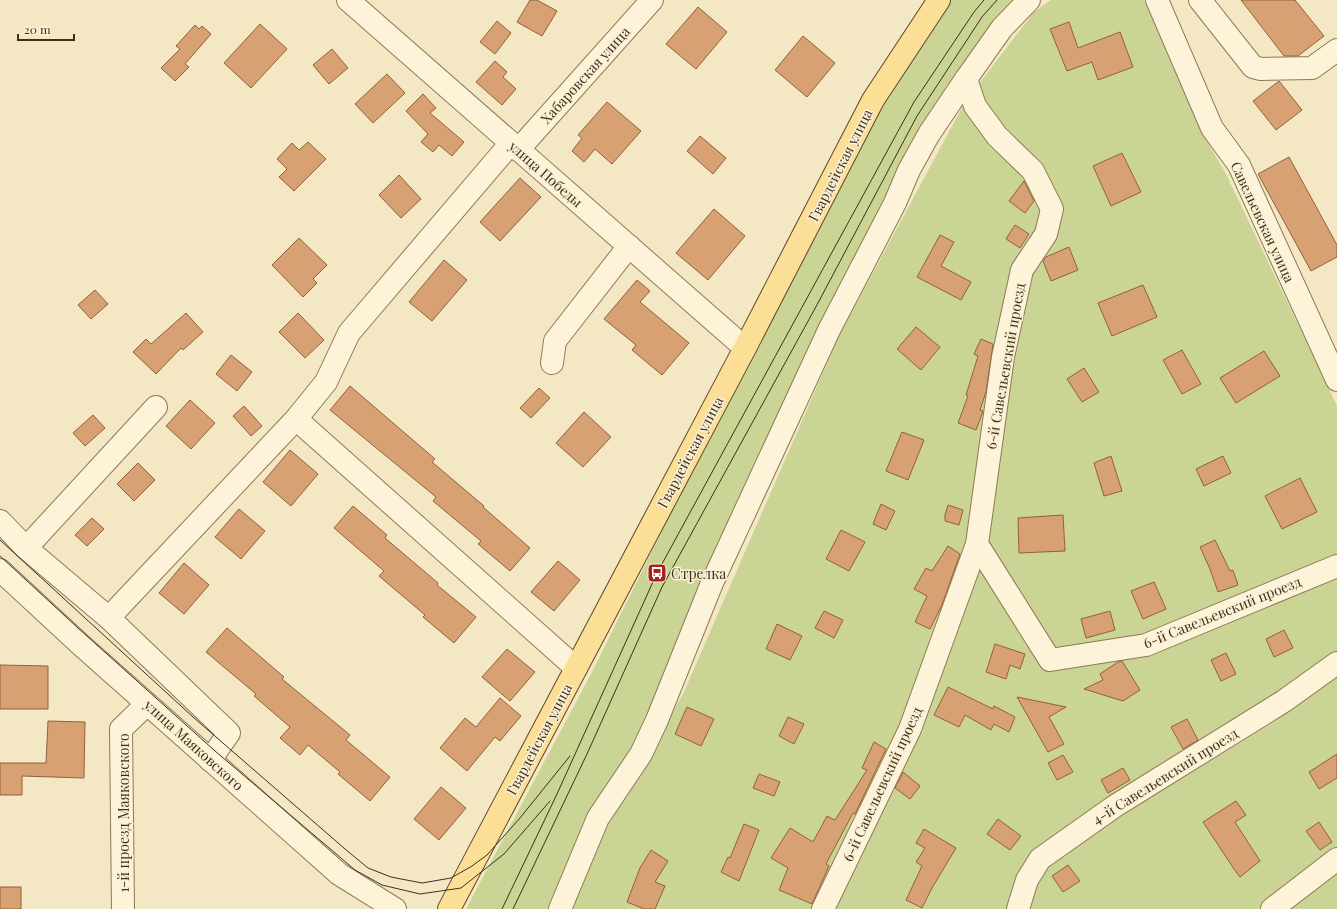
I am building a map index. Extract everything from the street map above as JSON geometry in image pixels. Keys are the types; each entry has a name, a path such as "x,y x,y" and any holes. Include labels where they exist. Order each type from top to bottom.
{"main road":[{"name":"Гвардейская улица","path":"449,909 745,348 873,100 939,0"}],"street":[{"name":"улица Победы","path":"348,0 745,348"},
{"name":"Хабаровская улица","path":"110,619 117,609 296,419 326,382 349,333 514,147 652,0"},
{"path":"560,909 598,818 641,754 672,683 712,584 829,330 895,204 912,164 929,134 1002,28 1029,0"},
{"name":"Савельевская улица","path":"1157,0 1212,128 1239,166 1337,380"},
{"path":"1200,0 1253,67 1312,68 1337,50"},
{"name":"6-й Савельевский проезд","path":"823,909 910,729 976,544 1004,357 1022,270 1046,234 1052,209 1033,171 997,136 975,106 966,79"},
{"path":"552,363 555,341 629,246"},
{"path":"26,548 156,407"},
{"path":"296,419 576,668"},
{"path":"0,521 26,548 110,619 229,733 210,760"},
{"name":"6-й Савельевский проезд","path":"976,544 1050,660 1146,645 1337,566"},
{"name":"улица Маяковского","path":"0,570 147,704 339,874 395,909"},
{"name":"4-й Савельевский проезд","path":"1018,909 1027,880 1040,859 1115,806 1284,701 1337,663"},
{"name":"1-й проезд Маяковского","path":"123,909 121,729 147,704"},
{"path":"1272,909 1337,859"}],"green space":[{"path":"951,0 1025,0 938,122 670,692 552,909 466,909 592,672 751,352 883,103"},
{"path":"1051,0 1144,0 1201,131 1226,174 1337,406 1337,909 570,909 607,822 647,757 683,694 839,336 965,102 1034,12"}],"building":[{"path":"530,0 537,0 557,11 542,36 517,22"},
{"path":"1241,0 1295,0 1324,36 1298,56 1284,56"},
{"path":"698,7 727,32 696,69 666,44"},
{"path":"497,21 511,33 495,54 480,42"},
{"path":"1069,22 1078,48 1120,32 1133,67 1098,80 1092,62 1067,71 1050,29"},
{"path":"260,24 287,49 251,88 224,63"},
{"path":"195,25 199,29 202,26 211,34 185,64 189,67 175,81 161,68 180,49 176,46"},
{"path":"803,36 835,63 807,97 775,70"},
{"path":"332,49 348,68 329,84 313,65"},
{"path":"495,61 507,72 503,77 516,89 502,105 476,82"},
{"path":"387,74 405,93 373,123 355,104"},
{"path":"1279,81 1302,110 1276,130 1253,101"},
{"path":"423,94 436,108 430,113 464,142 452,156 439,145 433,152 421,142 428,134 406,111"},
{"path":"607,102 641,131 612,164 595,149 584,162 572,151 582,138 578,135"},
{"path":"700,136 726,158 713,174 687,151"},
{"path":"308,142 326,159 294,191 279,177 287,169 277,159 292,143 299,150"},
{"path":"1122,153 1141,192 1111,206 1093,166"},
{"path":"1289,157 1337,245 1337,257 1311,271 1258,174"},
{"path":"399,175 421,199 401,218 379,195"},
{"path":"520,178 541,197 500,241 480,222"},
{"path":"1024,181 1034,201 1025,213 1009,201"},
{"path":"714,209 745,236 708,280 676,253"},
{"path":"1015,225 1029,234 1020,248 1006,239"},
{"path":"940,235 954,242 941,266 971,282 961,300 917,277"},
{"path":"299,238 327,265 313,279 317,283 303,297 272,265"},
{"path":"1069,247 1078,270 1051,281 1043,261 1046,257"},
{"path":"444,260 467,280 432,321 409,302"},
{"path":"637,280 650,291 640,302 689,343 662,375 632,350 636,345 604,319"},
{"path":"1143,285 1157,317 1112,336 1098,303"},
{"path":"95,290 108,304 91,319 78,305"},
{"path":"186,313 203,332 183,350 181,348 156,374 133,352 146,339 151,344"},
{"path":"298,313 324,340 305,358 279,332"},
{"path":"916,327 940,347 921,370 897,349"},
{"path":"981,339 993,344 986,392 980,410 983,411 976,430 958,423 968,396 966,395 978,356 974,354"},
{"path":"1182,350 1201,384 1182,394 1163,360"},
{"path":"1264,351 1280,376 1236,403 1220,378"},
{"path":"231,355 252,372 237,391 216,374"},
{"path":"1084,368 1099,392 1082,402 1067,379"},
{"path":"350,386 435,459 432,462 484,506 483,507 530,548 510,571 478,544 481,541 433,501 436,497 330,410"},
{"path":"539,388 550,398 531,418 520,408"},
{"path":"190,400 215,423 191,449 166,426"},
{"path":"244,406 262,426 251,436 233,416"},
{"path":"584,412 611,437 583,467 556,443"},
{"path":"93,415 105,428 85,446 73,433"},
{"path":"902,432 924,440 908,480 886,471"},
{"path":"290,450 318,474 291,506 263,482"},
{"path":"1111,456 1122,491 1104,496 1094,463"},
{"path":"1223,456 1231,473 1204,486 1196,469"},
{"path":"138,463 155,480 134,501 117,484"},
{"path":"1300,478 1317,512 1282,529 1265,496"},
{"path":"881,504 895,511 886,530 873,524"},
{"path":"948,505 963,510 959,525 945,521"},
{"path":"353,506 387,535 385,538 438,583 437,585 476,617 454,643 423,617 425,615 379,576 384,571 334,528"},
{"path":"239,509 265,531 241,559 215,537"},
{"path":"1063,515 1065,551 1019,553 1018,518"},
{"path":"92,518 104,529 87,546 75,535"},
{"path":"841,530 865,542 849,571 826,559"},
{"path":"1215,540 1230,571 1233,570 1238,585 1218,592 1200,547"},
{"path":"948,546 960,554 942,605 930,629 915,622 927,596 914,589 926,568 932,571"},
{"path":"558,561 580,580 554,611 531,592"},
{"path":"184,563 209,585 184,614 159,593"},
{"path":"1154,582 1166,609 1143,619 1131,591"},
{"path":"824,611 843,620 834,638 815,628"},
{"path":"1110,611 1115,630 1086,638 1081,619"},
{"path":"777,624 802,636 790,660 766,649"},
{"path":"227,628 284,677 282,679 350,735 346,740 390,777 370,801 338,774 340,772 308,745 300,755 280,738 290,727 254,696 256,694 206,652"},
{"path":"1284,630 1293,648 1274,657 1266,639"},
{"path":"995,644 1025,654 1020,669 1010,665 1006,679 986,672"},
{"path":"507,649 535,672 510,701 482,677"},
{"path":"1226,653 1236,674 1221,681 1211,660"},
{"path":"1122,661 1140,690 1123,701 1084,689 1103,680 1100,674"},
{"path":"0,665 48,666 48,709 0,709"},
{"path":"948,687 993,709 994,706 1015,717 1009,732 994,724 991,730 965,715 959,727 934,715"},
{"path":"1017,697 1066,707 1049,717 1064,744 1048,752"},
{"path":"500,698 521,716 500,741 495,737 467,771 440,748 465,718 476,727"},
{"path":"687,707 714,719 701,746 675,734"},
{"path":"788,717 804,724 794,744 779,736"},
{"path":"1187,719 1198,740 1183,749 1171,727"},
{"path":"48,721 85,722 84,778 22,776 22,795 0,795 0,763 46,763"},
{"path":"874,742 886,749 855,814 853,813 826,864 829,866 812,904 779,890 788,868 771,858 790,828 813,842 827,816 835,820 867,770 862,768"},
{"path":"1337,754 1337,778 1319,789 1309,772"},
{"path":"1063,755 1073,772 1057,780 1048,763"},
{"path":"1123,768 1130,780 1108,793 1101,780"},
{"path":"903,772 920,786 910,799 895,788"},
{"path":"759,774 780,782 774,796 753,788"},
{"path":"441,787 466,808 439,840 414,819"},
{"path":"1236,801 1246,815 1235,822 1260,861 1240,877 1203,822"},
{"path":"998,819 1021,836 1010,850 987,834"},
{"path":"1319,822 1332,842 1320,850 1306,831"},
{"path":"744,824 759,830 739,881 721,872 728,857 730,858"},
{"path":"924,829 956,848 922,908 906,900 922,866 916,862 925,848 916,843"},
{"path":"651,850 668,861 655,882 665,886 655,909 644,909 627,902 640,868"},
{"path":"1068,865 1080,881 1063,892 1052,876"},
{"path":"0,887 21,887 21,909 0,909"}],"tram line":[{"path":"502,909 557,794 657,573 914,102 974,12 984,0"},
{"path":"513,909 587,754 662,587 818,303 917,116 982,17 997,0"},
{"path":"0,540 193,717 345,849 368,868 391,877 422,883 451,878 472,866 487,855 520,818 570,756"},
{"path":"0,556 215,751 355,870 382,885 420,894 461,888 504,854 550,801"}],"place":[{"name":"Стрелка","path":"657,573"}]}
